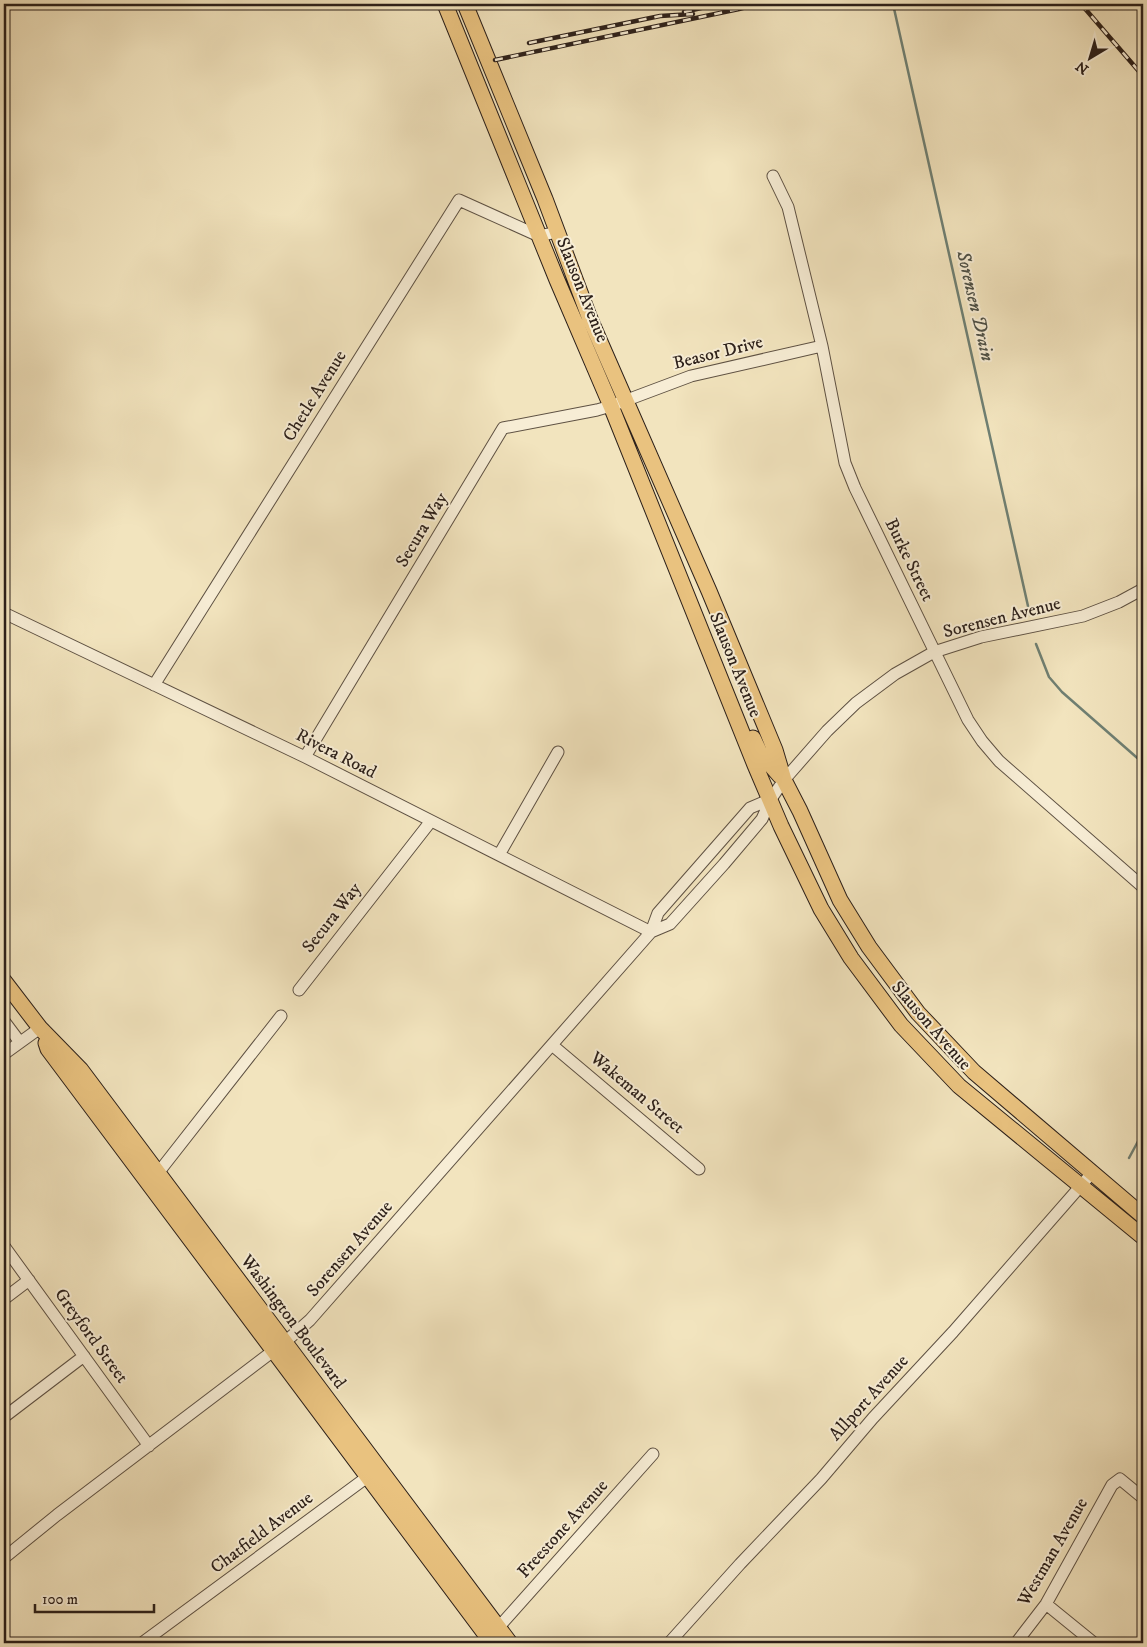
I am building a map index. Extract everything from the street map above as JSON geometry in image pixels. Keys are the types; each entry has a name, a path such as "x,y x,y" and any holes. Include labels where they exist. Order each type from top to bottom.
{"main road":[{"name":"Slauson Avenue","path":"445,4 539,236 611,406 755,765 781,826 821,909 851,958 901,1025 959,1086 1087,1179 1143,1216"},
{"name":"Slauson Avenue","path":"465,4 590,319 739,662 775,750 784,780 835,889 869,947 918,1013 974,1072 1087,1179 1143,1237"},
{"path":"730,702 737,705 760,753 784,780"},
{"path":"771,799 797,821 824,881 835,889"},
{"name":"Washington Boulevard","path":"4,981 40,1028 81,1070 158,1173 279,1346"},
{"name":"Washington Boulevard","path":"40,1028 48,1049 279,1346 373,1472 492,1643"},
{"name":"Washington Boulevard","path":"373,1472 510,1643"}],"street":[{"name":"Burke Street","path":"773,176 788,207 822,346 845,463 968,720 999,761 1143,887"},
{"name":"Chetle Avenue","path":"154,685 459,200 539,236"},
{"path":"539,236 557,232"},
{"name":"Beasor Drive","path":"626,400 691,376 822,346"},
{"name":"Secura Way","path":"305,757 503,428 611,406 626,400"},
{"name":"Sorensen Avenue","path":"651,932 670,924 762,819 771,799 784,780 827,731 856,703 895,674 934,652 981,638 1083,616 1119,602 1143,589"},
{"name":"Rivera Road","path":"4,613 305,757 651,932"},
{"path":"499,855 558,752"},
{"name":"Sorensen Avenue","path":"4,1558 57,1515 279,1346 325,1304 651,932 658,912 750,808 771,799"},
{"name":"Secura Way","path":"298,990 430,821"},
{"path":"158,1173 281,1016"},
{"path":"4,1021 19,1041"},
{"path":"4,1054 19,1041 40,1028"},
{"name":"Wakeman Street","path":"552,1045 699,1169"},
{"name":"Allport Avenue","path":"669,1643 953,1332 1087,1179"},
{"name":"Greyford Street","path":"4,1246 149,1446"},
{"path":"4,1299 29,1280"},
{"path":"4,1416 84,1356"},
{"name":"Freestone Avenue","path":"498,1628 654,1454"},
{"name":"Chatfield Avenue","path":"142,1643 373,1472"},
{"name":"Westman Avenue","path":"1016,1643 1046,1604 1112,1485 1120,1479 1143,1498"},
{"path":"1046,1604 1094,1643"}],"waterway":[{"name":"Sorensen Drain","path":"893,4 1030,615"},
{"name":"Sorensen Drain","path":"1036,644 1049,677 1062,692 1143,763"},
{"name":"Sorensen Drain","path":"1129,1158 1143,1132"}],"railway":[{"path":"684,12 718,4"},
{"path":"495,60 757,4"},
{"path":"1081,4 1143,76"},
{"path":"529,43 660,16 693,14"}]}
